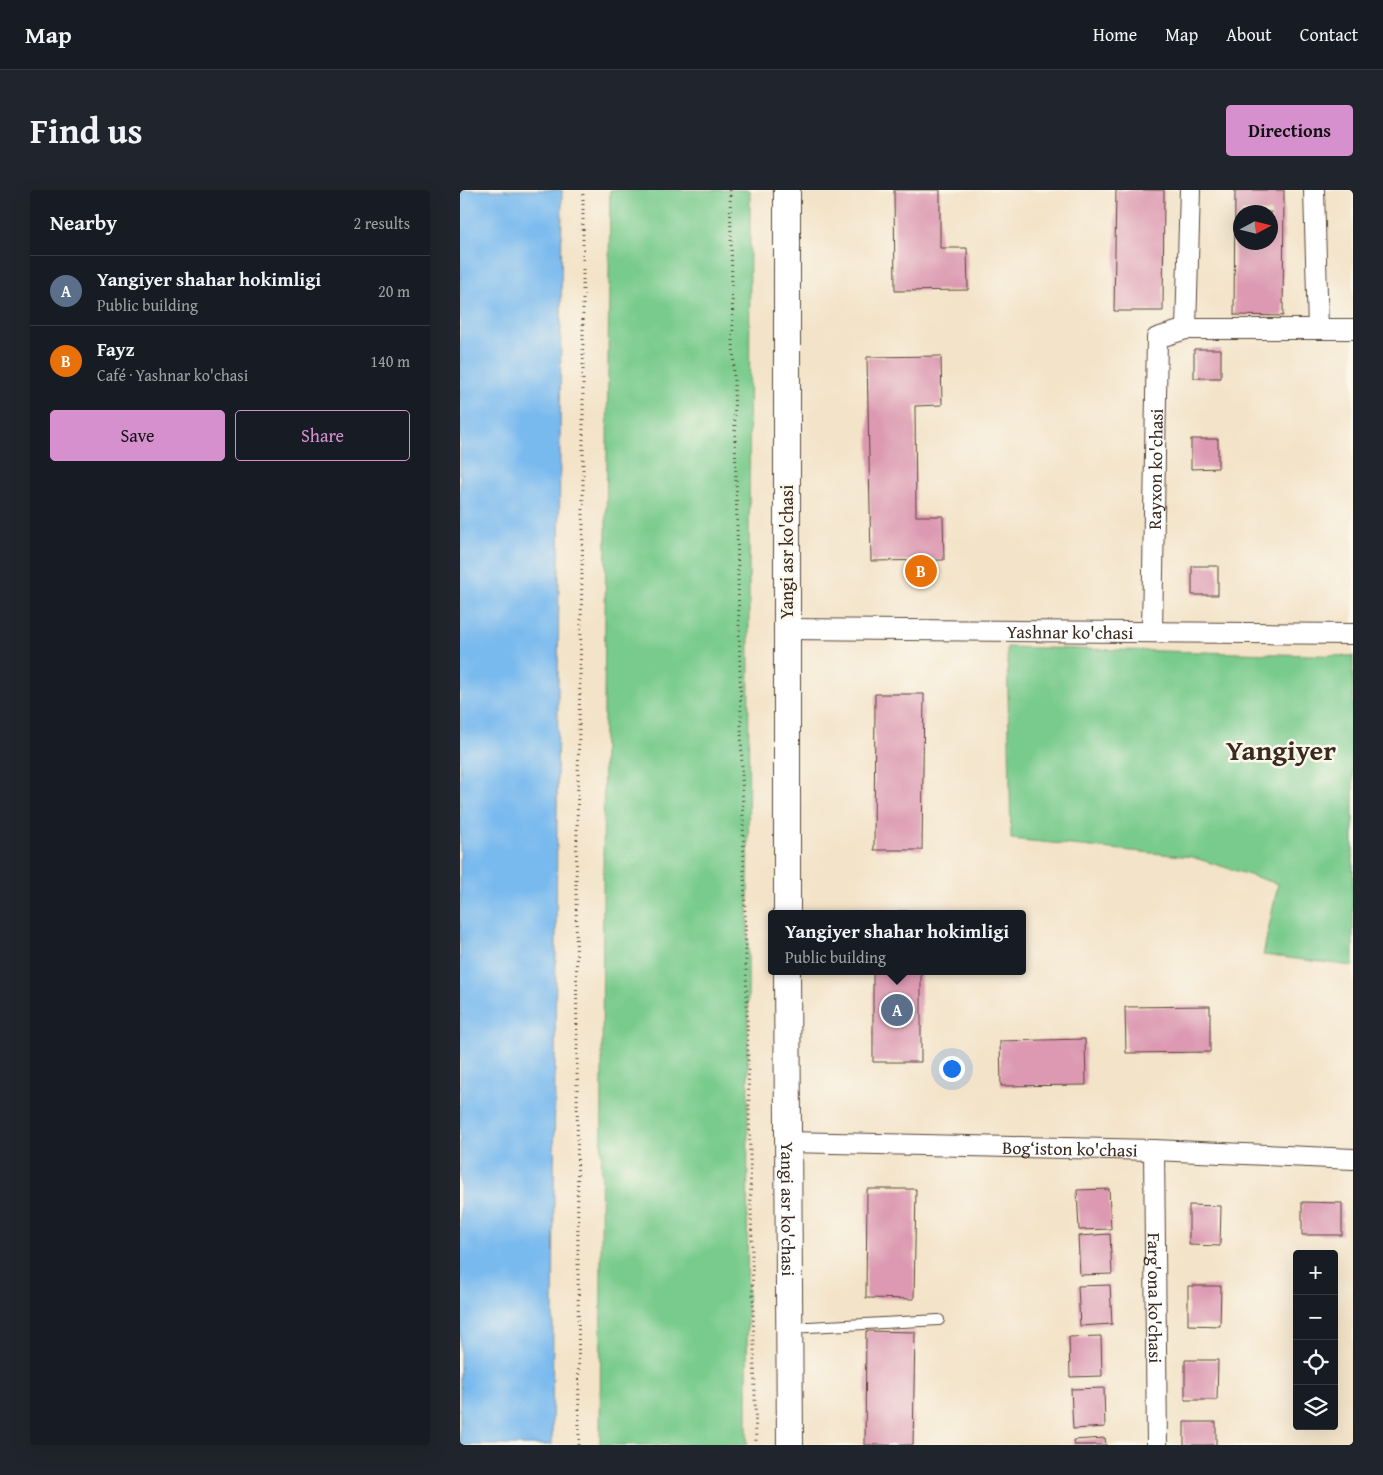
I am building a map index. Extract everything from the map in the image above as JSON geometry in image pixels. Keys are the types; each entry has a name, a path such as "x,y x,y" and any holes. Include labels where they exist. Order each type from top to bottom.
{"street":[{"name":"Yangi asr ko'chasi","path":"787,190 787,910"},
{"path":"1186,329 1190,190"},
{"path":"1314,190 1318,329"},
{"name":"Rayxon ko'chasi","path":"1152,631 1156,338 1186,329 1353,329"},
{"name":"Yashnar ko'chasi","path":"786,629 1353,634"},
{"name":"Yangi asr ko'chasi","path":"787,975 790,1445"},
{"name":"Bog‘iston ko'chasi","path":"788,1142 1154,1150 1353,1158"},
{"name":"Farg'ona ko'chasi","path":"1154,1150 1157,1445"}],"lane":[{"path":"789,1328 939,1320"}],"path":[{"path":"579,1445 576,882 583,523 583,190"},
{"path":"730,190 756,1445"}],"green space":[{"path":"610,190 750,190 747,1445 600,1445 604,704"},
{"path":"1007,647 1353,656 1353,966 1263,955 1278,884 1192,857 1011,839"}],"water":[{"path":"460,190 562,190 552,1445 460,1445"}],"building":[{"path":"894,190 940,190 940,248 967,248 968,290 895,291"},
{"path":"1116,190 1164,190 1163,311 1114,311"},
{"path":"1235,190 1284,190 1283,316 1234,315 1235,250 1278,250 1278,205 1235,205"},
{"path":"1194,349 1221,349 1221,378 1194,378"},
{"path":"941,356 942,405 915,406 916,516 943,516 944,560 871,561 867,357"},
{"path":"1191,439 1218,439 1218,468 1191,469"},
{"path":"1192,566 1218,566 1218,595 1192,595"},
{"path":"875,694 924,694 922,850 874,850"},
{"path":"873,975 921,975 921,1062 873,1062"},
{"path":"1210,1006 1210,1052 1126,1053 1125,1007"},
{"path":"1085,1039 1086,1085 1001,1086 1000,1041"},
{"path":"867,1189 916,1189 914,1299 866,1298"},
{"path":"1109,1189 1111,1229 1079,1230 1077,1190"},
{"path":"1302,1202 1342,1203 1342,1235 1302,1235"},
{"path":"1189,1205 1221,1206 1220,1246 1189,1245"},
{"path":"1110,1234 1112,1274 1080,1275 1078,1236"},
{"path":"1110,1285 1112,1324 1080,1326 1078,1286"},
{"path":"1188,1286 1221,1286 1220,1326 1188,1325"},
{"path":"866,1331 915,1332 913,1445 865,1445"},
{"path":"1101,1336 1102,1376 1070,1377 1069,1337"},
{"path":"1185,1360 1218,1360 1217,1400 1185,1400"},
{"path":"1104,1388 1105,1427 1073,1429 1071,1389"},
{"path":"1184,1422 1216,1422 1216,1445 1184,1445"},
{"path":"1105,1438 1106,1445 1074,1445 1073,1440"}],"place":[{"name":"Fayz","path":"921,571"},
{"name":"Yangiyer shahar hokimligi","path":"897,1010"}],"district":[{"name":"Yangiyer","path":"1281,749"}]}
